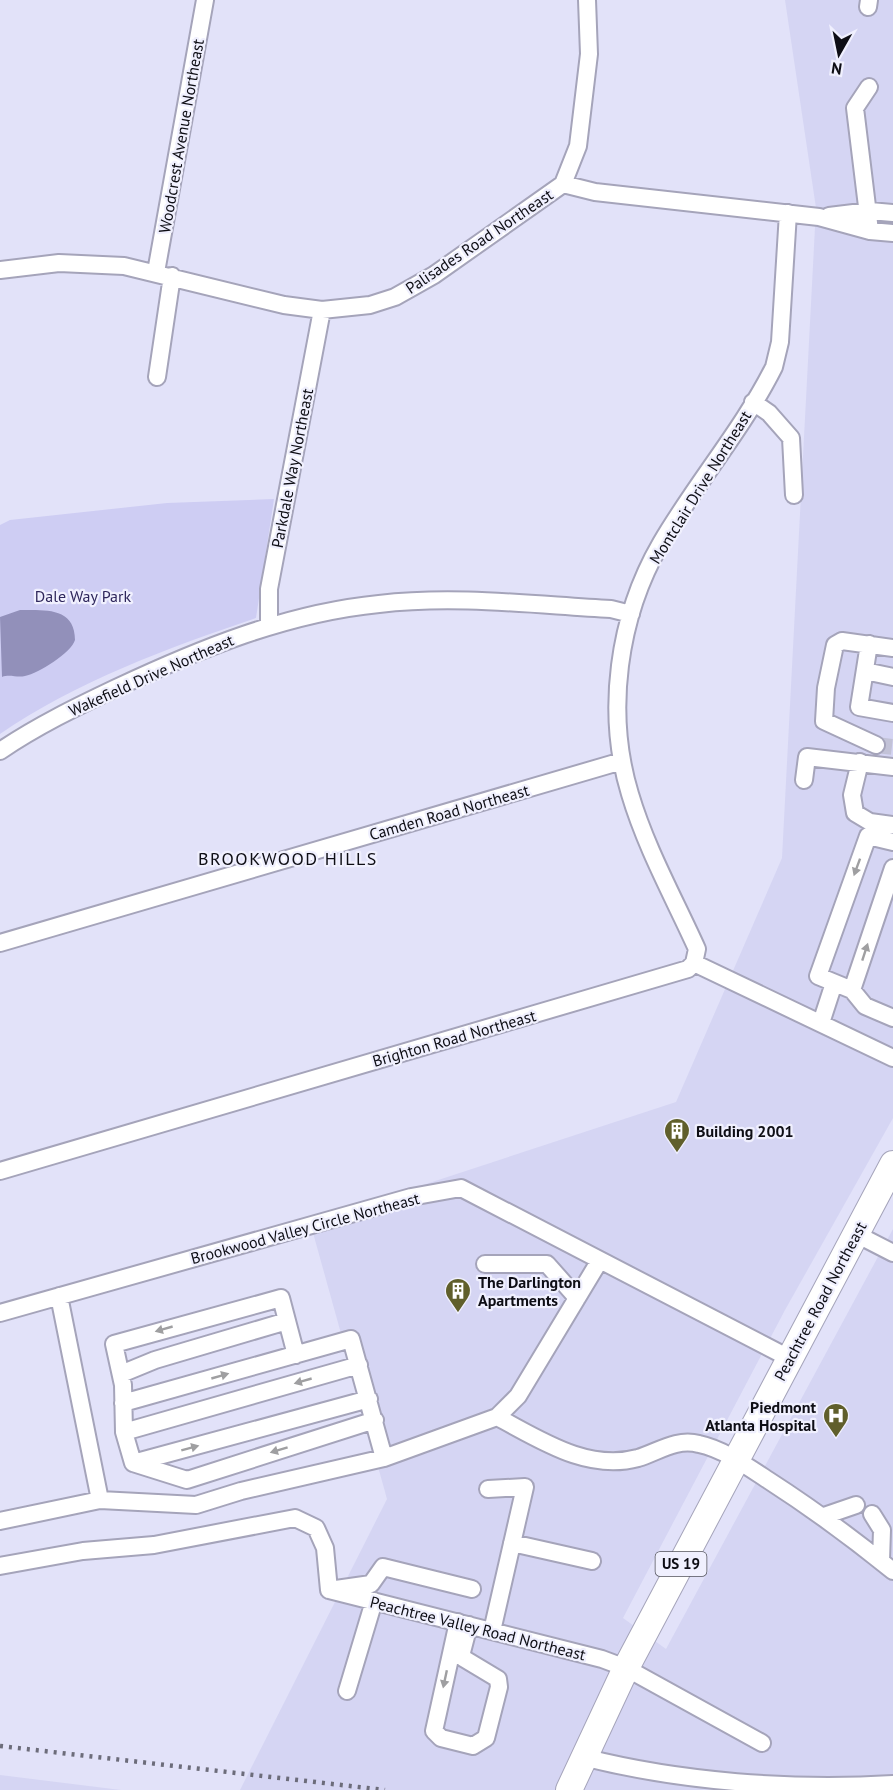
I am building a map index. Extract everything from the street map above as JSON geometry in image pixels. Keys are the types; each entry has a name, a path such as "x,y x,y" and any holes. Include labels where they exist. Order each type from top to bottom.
{"highway":[{"name":"Peachtree Road Northeast","path":"569,1790 626,1668 893,1164"}],"street":[{"name":"Woodcrest Avenue Northeast","path":"157,377 164,274 205,0"},
{"path":"563,184 578,146 589,54 587,0"},
{"path":"869,87 855,108 865,197 870,211 870,231"},
{"name":"Palisades Road Northeast","path":"0,270 48,264 92,263 164,274 284,305 322,310 370,305 415,287 563,184 595,192 819,217 870,231 893,233"},
{"name":"Palisades Road Northeast","path":"819,217 870,211 893,213"},
{"name":"Montclair Drive Northeast","path":"694,963 697,949 640,823 622,761 618,685 631,614 644,578 661,544 774,367 780,342 788,213"},
{"name":"Parkdale Way Northeast","path":"269,626 269,589 322,310"},
{"path":"753,402 769,413 791,438 794,495"},
{"name":"Wakefield Drive Northeast","path":"0,751 53,718 162,666 269,626 344,608 415,601 611,609 631,614"},
{"path":"876,745 824,721 826,688 835,645 842,641 893,648"},
{"path":"869,644 859,707 893,713"},
{"path":"865,671 893,677"},
{"path":"804,780 807,757 893,767"},
{"name":"Camden Road Northeast","path":"0,943 622,761"},
{"path":"860,762 852,795 855,813 870,822 893,825"},
{"path":"893,842 868,836 818,976 852,990 865,1006 893,1018"},
{"path":"852,990 893,868"},
{"path":"694,963 893,1058"},
{"name":"Brighton Road Northeast","path":"0,1171 677,972 694,963"},
{"path":"821,1023 834,983"},
{"name":"Brookwood Valley Circle Northeast","path":"0,1313 411,1197 461,1188 789,1358"},
{"path":"856,1234 893,1253"},
{"path":"0,1521 100,1500 196,1505 241,1491 384,1458 497,1417 518,1396 600,1260"},
{"path":"485,1264 547,1264 577,1298"},
{"path":"59,1296 100,1500"},
{"path":"133,1463 124,1432 120,1374 114,1344 281,1298 296,1355"},
{"path":"120,1374 154,1360 287,1321"},
{"path":"123,1403 351,1340 384,1458"},
{"path":"124,1432 359,1365"},
{"path":"133,1463 369,1399"},
{"path":"497,1417 564,1452 589,1459 638,1458 682,1442 699,1443 736,1460 824,1516 887,1566"},
{"path":"133,1463 187,1479 375,1420"},
{"path":"488,1488 525,1487 492,1631"},
{"path":"824,1516 856,1505"},
{"path":"872,1514 882,1530 887,1566"},
{"path":"0,1566 83,1551 154,1545 295,1518 316,1528 325,1548 329,1590 371,1584 383,1567 472,1589"},
{"path":"512,1544 592,1561"},
{"name":"Peachtree Valley Road Northeast","path":"329,1590 602,1659 626,1668 762,1743"},
{"path":"347,1691 374,1601"},
{"path":"464,1624 463,1658 498,1679 499,1687 486,1738 473,1746 441,1738 434,1731 464,1624"},
{"path":"582,1759 638,1771 806,1787 893,1784"}],"shaded area":[{"path":"785,0 893,0 893,1118 785,1310 623,1618 666,1649 893,1229 893,1790 240,1790 387,1499 310,1222 676,1102 782,858 816,208"},
{"path":"20,610 48,611 64,616 74,629 75,640 67,651 54,662 38,671 19,677 2,677 0,617"},
{"path":"0,1775 121,1790 0,1790"}],"green space":[{"name":"Dale Way Park","path":"274,499 256,618 124,667 60,698 0,734 0,525 10,520 167,503"}],"tunnel":[{"path":"876,745 893,747"}],"railway":[{"path":"0,1746 385,1790"}],"place":[{"name":"Building 2001","path":"677,1154"},
{"name":"The Darlington Apartments","path":"458,1314"},
{"name":"Piedmont Atlanta Hospital","path":"836,1439"}],"district":[{"name":"BROOKWOOD HILLS","path":"288,859"}]}
